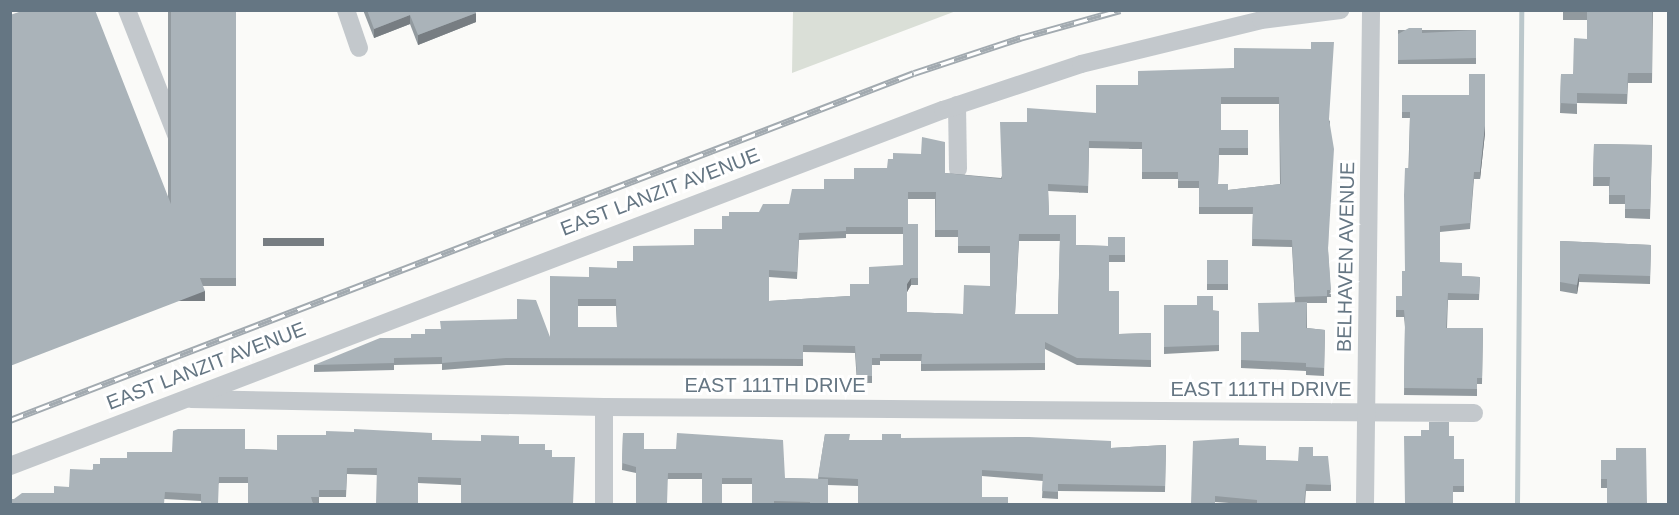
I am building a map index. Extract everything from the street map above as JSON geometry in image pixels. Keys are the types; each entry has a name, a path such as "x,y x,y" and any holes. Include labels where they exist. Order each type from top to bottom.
{"street":[{"path":"127,10 194,180"},
{"path":"346,10 359,48"},
{"name":"EAST LANZIT AVENUE","path":"10,466 183,398 957,105 1081,64 1261,20 1340,10"},
{"name":"BELHAVEN AVENUE","path":"1365,504 1371,10"},
{"path":"957,105 958,169"},
{"name":"EAST 111TH DRIVE","path":"183,398 604,406 1474,412"},
{"path":"604,406 604,504"}],"shaded area":[{"path":"793,10 956,11 792,73"}],"building":[{"path":"18,10 95,10 205,291 10,366 10,15 19,12"},
{"path":"171,10 236,10 236,278 171,278"},
{"path":"367,10 475,10 476,13 418,35 410,15 374,29"},
{"path":"1587,10 1652,10 1652,73 1628,73 1627,94 1577,93 1577,104 1560,103 1561,74 1573,74 1574,38 1587,39"},
{"path":"1409,28 1422,28 1422,33 1476,30 1476,58 1398,60 1398,34"},
{"path":"1311,42 1334,42 1329,119 1334,149 1328,248 1331,290 1327,290 1327,296 1295,297 1292,240 1252,239 1253,207 1199,207 1199,181 1178,181 1178,172 1142,172 1142,142 1089,141 1088,186 1048,184 1049,215 1076,215 1076,245 1108,246 1108,237 1125,237 1125,255 1109,255 1109,291 1119,291 1119,334 1151,333 1151,360 1077,358 1045,342 1045,363 921,364 922,354 880,354 880,358 872,358 872,376 857,376 855,346 803,345 803,359 506,358 442,363 442,357 394,358 394,363 314,365 380,338 411,338 411,334 425,334 425,329 441,329 440,321 517,319 517,299 536,300 550,337 550,276 589,277 589,267 617,268 617,261 633,261 633,246 694,245 694,229 722,229 722,216 729,216 729,212 759,212 763,204 789,204 792,189 824,189 824,179 854,179 854,168 887,168 888,159 893,159 893,153 921,154 922,137 945,142 945,173 1002,179 1000,122 1027,122 1027,108 1096,113 1096,85 1138,85 1138,71 1234,68 1234,48 1311,49","holes":["1221,97 1279,97 1281,184 1228,190 1228,184 1218,184 1219,148 1248,148 1248,130 1221,130","908,192 936,192 935,230 958,230 958,246 990,246 990,286 964,285 963,314 907,312 907,284 911,278 918,278 918,224 908,224","846,227 903,227 903,265 869,267 869,284 850,284 850,296 769,301 769,270 797,272 799,233 846,231","1019,234 1060,234 1058,314 1015,314","578,299 616,299 617,327 578,327"]},
{"path":"1469,74 1485,74 1485,126 1480,172 1474,172 1470,223 1440,226 1440,262 1462,263 1462,276 1480,277 1479,294 1448,293 1446,328 1483,328 1482,378 1477,378 1477,389 1404,388 1405,321 1404,310 1396,310 1396,296 1402,296 1402,271 1405,271 1404,195 1405,168 1409,168 1410,112 1402,112 1402,95 1469,95"},
{"path":"1594,144 1652,145 1650,209 1625,209 1625,195 1609,195 1610,177 1593,177"},
{"path":"1560,241 1651,245 1650,276 1579,274 1577,285 1560,282"},
{"path":"1207,260 1228,260 1228,284 1207,284"},
{"path":"1197,296 1213,296 1213,311 1219,311 1219,345 1164,347 1164,305 1197,305"},
{"path":"1307,302 1306,328 1325,330 1324,368 1306,367 1306,363 1241,360 1241,332 1259,332 1258,303"},
{"path":"1429,422 1449,422 1449,436 1454,436 1454,459 1464,459 1464,486 1453,486 1453,504 1405,504 1404,436 1421,436 1421,430 1429,430"},
{"path":"178,429 245,429 245,449 277,450 277,435 326,435 326,431 354,432 354,429 432,433 432,440 481,441 481,435 519,436 519,444 545,444 545,450 552,450 552,457 575,457 573,504 461,504 461,478 418,477 418,504 376,504 377,468 347,468 346,490 319,490 319,497 311,497 313,504 248,504 248,477 219,477 218,504 201,504 201,494 165,492 164,504 10,504 10,499 22,493 54,493 54,486 69,487 70,469 93,470 93,464 100,464 100,458 127,458 127,452 172,452 173,431"},
{"path":"623,433 644,433 644,449 676,449 677,433 783,440 785,478 828,479 828,504 774,501 774,504 752,504 752,478 722,478 722,504 702,504 702,473 668,473 667,504 628,504 636,503 636,467 622,463"},
{"path":"825,434 850,434 849,440 882,440 882,434 901,434 901,438 1029,437 1111,441 1111,448 1166,445 1165,486 1058,484 1058,492 1042,491 1043,474 982,470 982,497 1008,497 1008,504 858,504 858,479 818,477"},
{"path":"1239,438 1239,445 1266,446 1266,460 1298,461 1299,447 1313,447 1313,456 1328,456 1331,485 1306,484 1304,504 1257,504 1257,500 1215,496 1215,504 1191,504 1193,441"},
{"path":"1616,448 1646,448 1647,504 1607,504 1607,479 1601,479 1601,460 1616,460"}],"waterway":[{"path":"1517,504 1521,10"}],"railway":[{"path":"10,420 914,73 1020,38 1120,10"}]}
